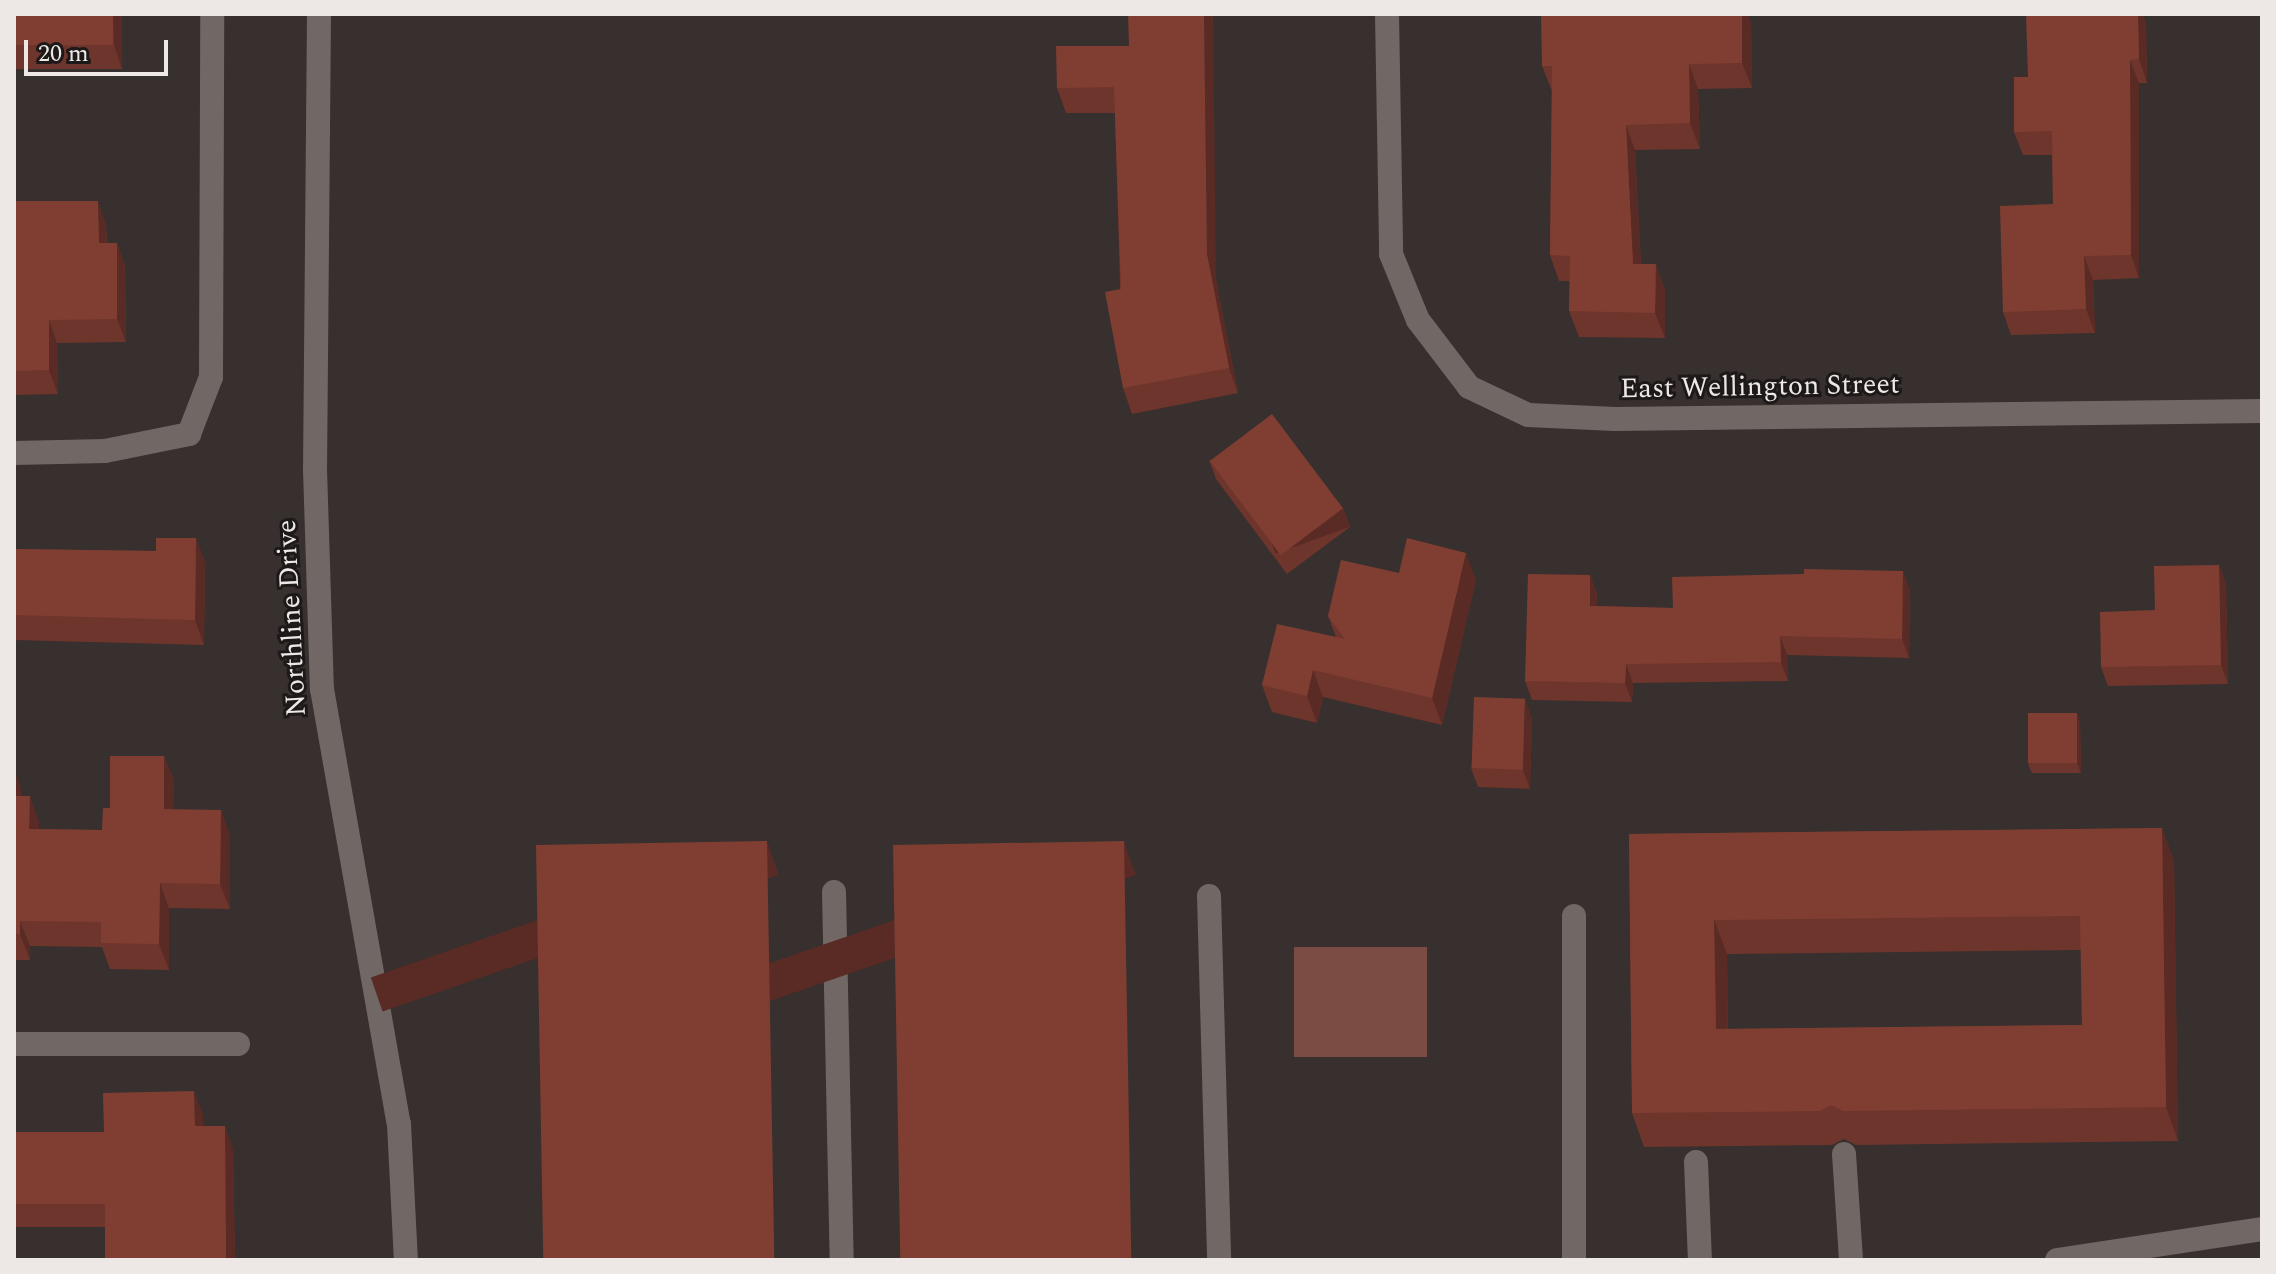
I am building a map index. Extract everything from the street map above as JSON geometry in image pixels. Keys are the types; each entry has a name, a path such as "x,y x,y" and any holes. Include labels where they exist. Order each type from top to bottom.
{"street":[{"path":"14,453 105,451 189,434 211,377 212,14"},
{"name":"Northline Drive","path":"319,14 315,469 322,689 399,1124 406,1260"},
{"name":"East Wellington Street","path":"1387,14 1391,254 1418,320 1469,387 1528,415 1615,419 2262,411"},
{"path":"834,892 842,1260"},
{"path":"1209,896 1219,1260"},
{"path":"1574,916 1574,1260"},
{"path":"14,1044 238,1044"},
{"path":"1844,1154 1851,1260"},
{"path":"1696,1162 1700,1260"},
{"path":"2057,1260 2262,1229"}],"shaded area":[{"path":"1294,947 1427,947 1427,1057 1294,1057"}],"building":[{"path":"14,14 113,14 113,45 14,45"},
{"path":"1128,14 1204,14 1207,254 1229,368 1123,388 1105,292 1121,289 1114,87 1057,88 1056,46 1129,46"},
{"path":"1541,14 1742,14 1742,63 1689,64 1690,123 1626,125 1633,264 1656,264 1655,313 1569,311 1570,256 1550,255 1552,66 1542,66"},
{"path":"2026,14 2138,14 2139,59 2130,60 2131,255 2084,256 2086,309 2003,312 2000,206 2053,204 2052,131 2014,132 2014,77 2028,77"},
{"path":"14,201 98,201 99,243 117,243 117,319 49,320 49,370 14,371"},
{"path":"1272,414 1343,508 1281,555 1210,461"},
{"path":"156,538 196,538 195,620 14,615 14,549 156,551"},
{"path":"1407,538 1466,553 1432,698 1313,670 1307,696 1262,685 1277,624 1345,639 1328,616 1341,560 1399,573"},
{"path":"2219,565 2221,665 2101,667 2100,612 2155,610 2154,566"},
{"path":"1804,569 1903,571 1902,639 1780,636 1781,662 1626,664 1625,683 1525,681 1528,574 1590,575 1590,606 1673,608 1672,577 1804,574"},
{"path":"1474,697 1525,699 1522,770 1472,768"},
{"path":"2028,713 2077,713 2077,763 2028,763"},
{"path":"110,756 164,756 164,809 221,810 220,884 160,883 159,944 101,943 101,922 20,921 20,934 14,934 14,796 30,796 29,829 102,830 103,808 110,808"},
{"path":"2162,828 2166,1107 1843,1111 1831,1105 1820,1111 1632,1113 1629,834","holes":["2080,916 2082,1025 1716,1029 1714,920"]},
{"path":"767,841 774,1260 543,1260 536,845"},
{"path":"1124,841 1131,1260 900,1260 893,845"},
{"path":"194,1091 195,1126 225,1126 226,1260 105,1260 105,1204 14,1204 14,1132 104,1132 103,1093"}]}
